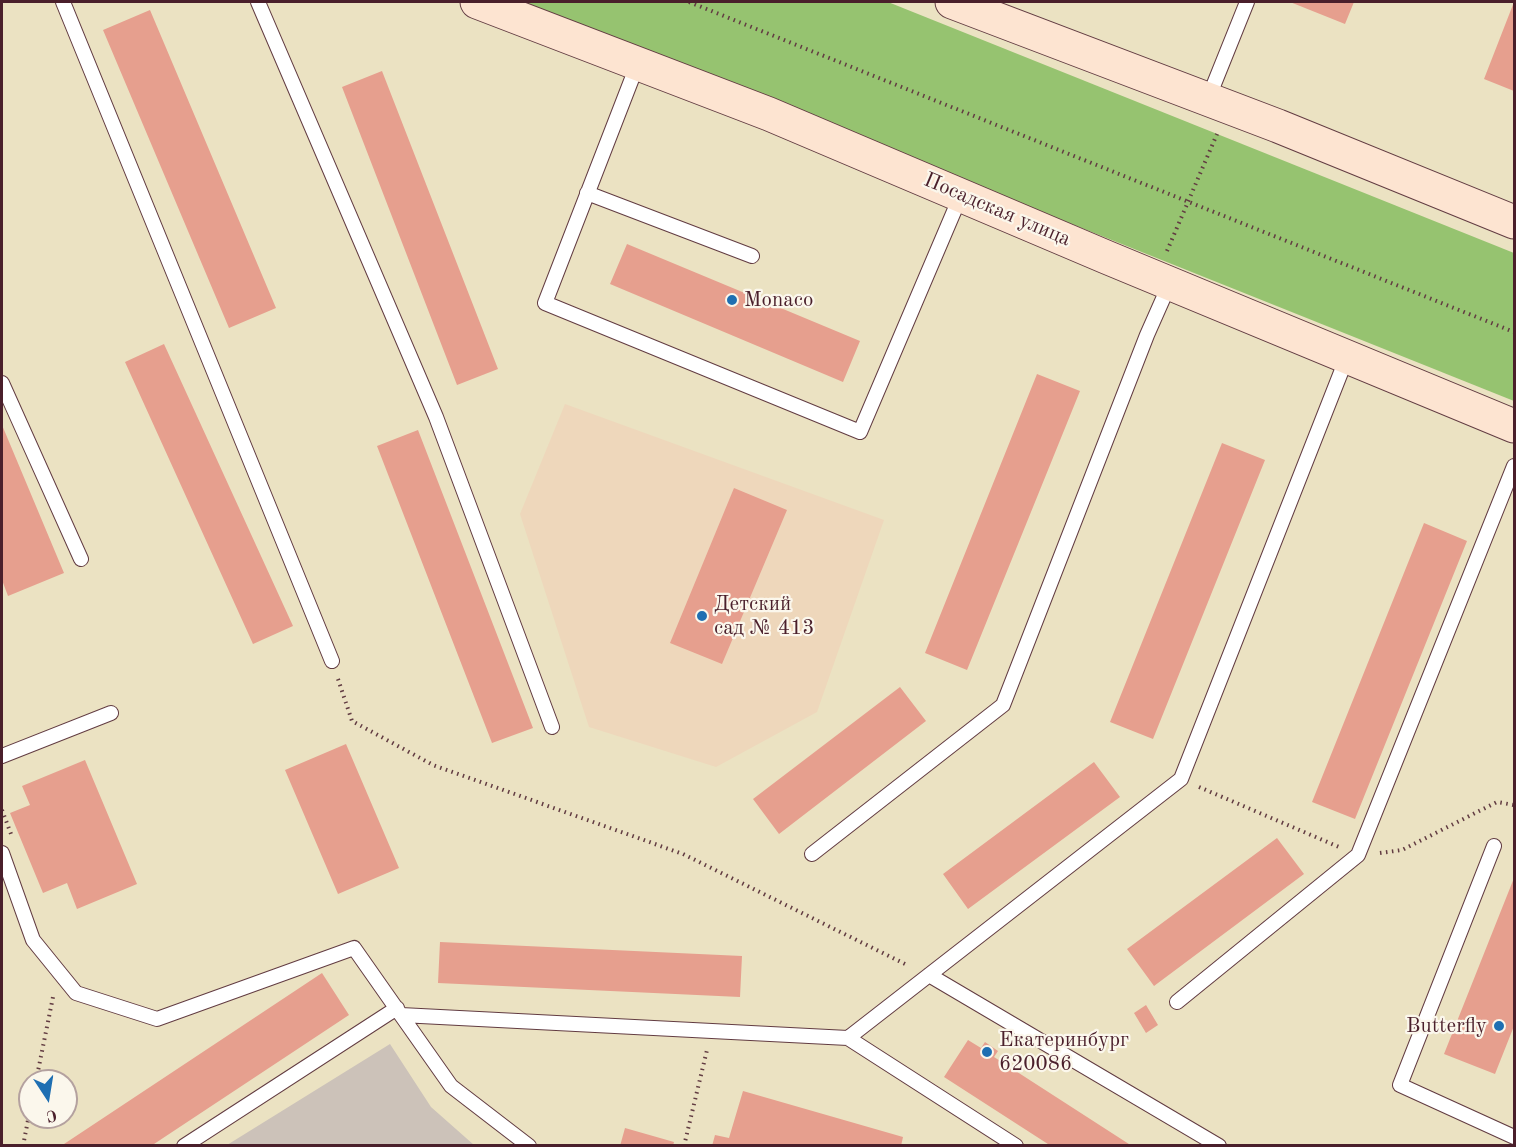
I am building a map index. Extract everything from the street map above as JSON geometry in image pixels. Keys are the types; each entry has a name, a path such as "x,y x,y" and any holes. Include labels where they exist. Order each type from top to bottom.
{"street":[{"name":"Посадская улица","path":"477,2 769,114 1515,426"},
{"path":"952,2 1218,103 1515,222"}],"lane":[{"path":"63,2 332,661"},
{"path":"258,2 436,417 552,727"},
{"path":"1218,103 1247,2"},
{"path":"638,63 545,303 860,432 961,195"},
{"path":"587,193 752,256"},
{"path":"812,854 1003,705 1143,346 1163,280"},
{"path":"848,1038 1181,779 1347,357"},
{"path":"2,383 81,559"},
{"path":"1177,1002 1358,855 1515,466"},
{"path":"2,756 111,713"},
{"path":"1494,846 1400,1085 1515,1137"},
{"path":"2,853 33,940 76,993 158,1019 354,948 451,1086 530,1146"},
{"path":"929,975 1219,1146"},
{"path":"184,1146 399,1011 848,1038 1016,1146"}],"path":[{"path":"689,2 1515,332"},
{"path":"1163,280 1218,103"},
{"path":"332,661 352,721 433,765 683,854 929,975"},
{"path":"1181,779 1358,855 1402,850 1497,802 1515,805"},
{"path":"2,810 14,841"},
{"path":"38,1069 58,972"},
{"path":"684,1146 712,1031"},
{"path":"23,1146 26,1129"}],"shaded area":[{"name":"Детский сад № 413","path":"565,404 884,520 817,712 716,767 589,727 520,514"},
{"path":"390,1044 431,1107 474,1145 227,1145"}],"green space":[{"path":"517,2 888,2 1514,253 1514,401"}],"building":[{"path":"1290,2 1354,2 1345,24"},
{"path":"1514,2 1514,91 1484,79"},
{"path":"150,10 276,308 229,328 103,30"},
{"path":"382,71 498,369 457,385 342,87"},
{"path":"627,244 860,341 843,382 610,284"},
{"path":"164,344 293,626 253,644 125,362"},
{"path":"1037,374 1080,391 967,670 925,653"},
{"path":"2,425 64,573 8,596 2,580"},
{"path":"418,430 533,728 492,743 377,446"},
{"path":"1222,443 1265,460 1153,739 1110,722"},
{"path":"734,488 787,510 722,664 670,643"},
{"path":"1424,523 1467,541 1355,819 1312,802"},
{"path":"900,687 926,721 779,834 753,799"},
{"path":"346,744 399,868 338,894 285,770"},
{"path":"85,760 137,884 77,909 67,883 43,893 10,813 30,805 22,786"},
{"path":"1094,762 1120,797 968,909 943,874"},
{"path":"1277,838 1304,874 1154,986 1127,949"},
{"path":"1514,878 1514,1026 1495,1074 1444,1054"},
{"path":"440,942 742,956 740,997 438,983"},
{"path":"322,973 349,1015 151,1146 61,1146"},
{"path":"1146,1005 1158,1025 1146,1033 1134,1013"},
{"path":"968,1040 981,1048 985,1042 998,1051 994,1057 1132,1146 1051,1146 944,1077"},
{"path":"743,1091 903,1137 901,1146 712,1146 715,1135 729,1138"},
{"path":"625,1128 674,1142 673,1146 620,1146"}],"place":[{"name":"Monaco","path":"732,300"},
{"name":"Детский сад № 413","path":"702,616"},
{"name":"Butterfly","path":"1499,1026"},
{"name":"Екатеринбург 620086","path":"987,1052"}]}
